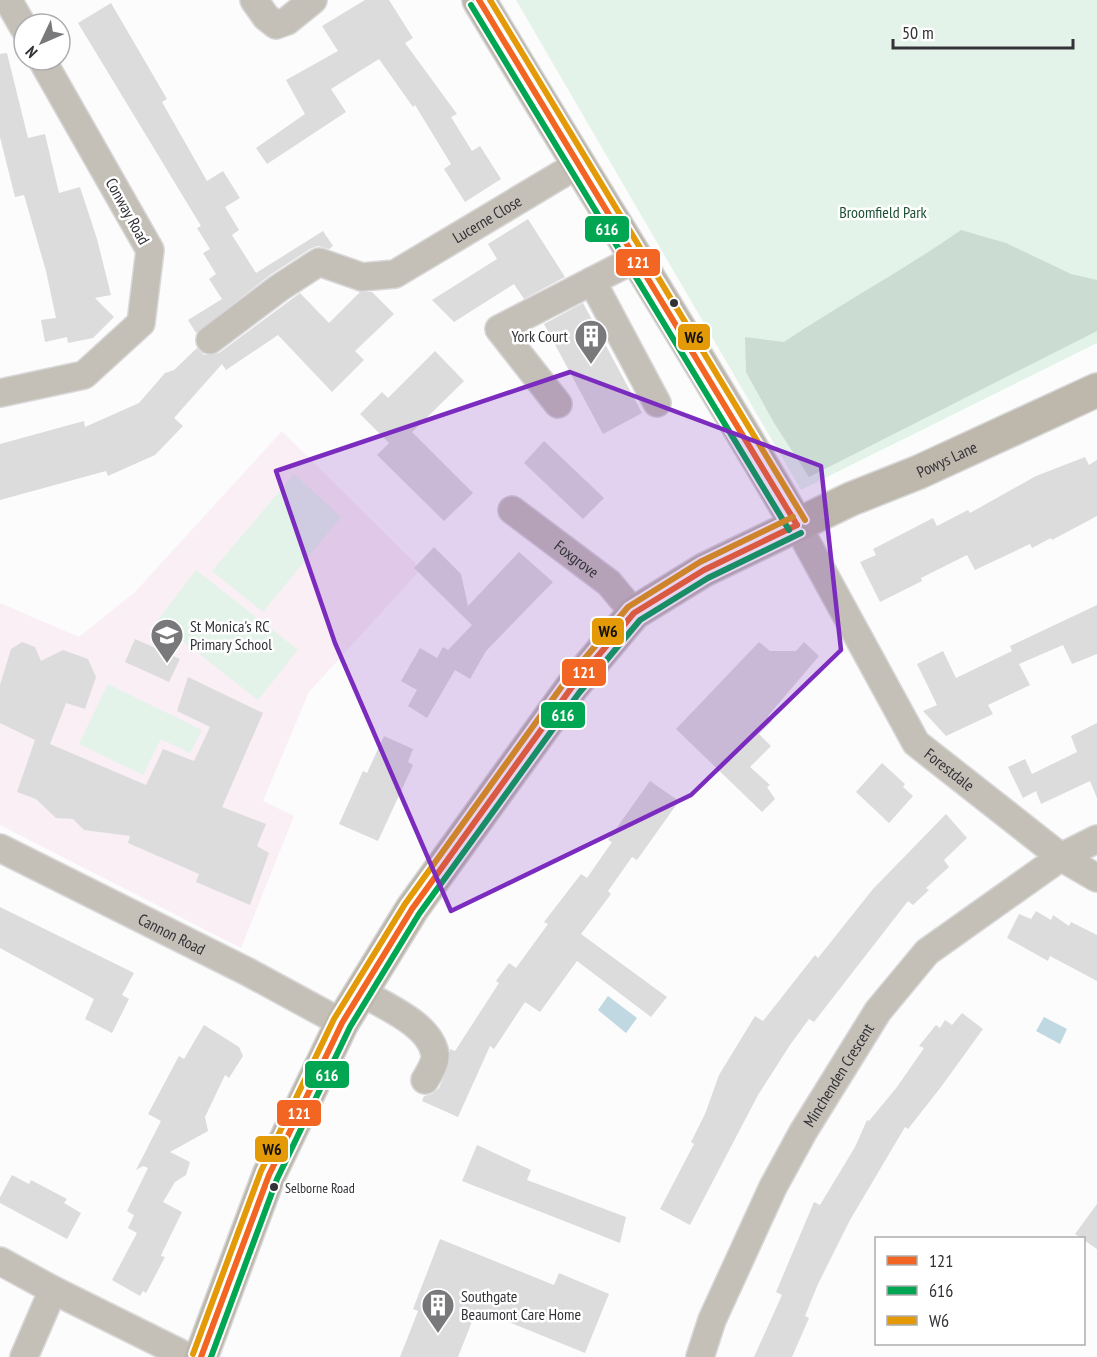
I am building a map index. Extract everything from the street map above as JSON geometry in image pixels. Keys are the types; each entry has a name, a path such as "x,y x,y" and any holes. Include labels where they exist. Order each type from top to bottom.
{"main road":[{"path":"479,0 797,525"},
{"name":"Powys Lane","path":"201,1357 269,1175 342,1023 412,909 572,687 634,613 704,570 797,525 1097,390"}],"street":[{"path":"0,2 8,0"},
{"path":"254,0 266,17 276,25 287,21 313,0"},
{"name":"Conway Road","path":"0,393 84,375 141,323 150,250 49,72"},
{"name":"Lucerne Close","path":"210,340 279,288 319,262 362,277 395,274 577,165"},
{"path":"558,404 499,329 637,258"},
{"path":"592,281 657,403"},
{"name":"Foxgrove","path":"512,510 609,583 634,613"},
{"name":"Forestdale","path":"797,525 916,742 1060,857 1097,878"},
{"name":"Minchenden Crescent","path":"700,1357 716,1310 773,1187 808,1122 878,1011 927,952 1060,857 1097,839"},
{"name":"Cannon Road","path":"0,848 248,972 342,1023"},
{"path":"361,992 404,1018 428,1039 435,1054 434,1063 425,1080"},
{"path":"0,1261 188,1357"},
{"path":"24,1357 53,1290"}],"highlighted area":[{"path":"570,372 821,466 841,650 691,795 451,911 335,643 276,471"}],"shaded area":[{"name":"St Monica's RC Primary School","path":"282,431 421,569 309,692 263,801 294,816 241,948 0,825 0,603 79,637 135,592"}],"green space":[{"name":"Broomfield Park","path":"516,0 1097,0 1097,343 801,490"},
{"path":"961,230 1006,243 1071,274 1097,280 1097,331 809,477 774,423 746,372 745,337 784,342"},
{"path":"294,474 341,517 263,612 212,571"},
{"path":"196,570 298,650 258,700 157,621"},
{"path":"108,684 202,730 190,753 161,739 143,775 79,744"}],"water":[{"path":"608,996 637,1018 626,1033 598,1010"},
{"path":"1044,1017 1067,1029 1060,1044 1036,1031"}],"building":[{"path":"365,0 389,0 413,38 405,43 457,114 451,117 472,151 480,146 501,179 465,202 444,169 451,164 415,105 413,107 379,59 331,89 346,112 267,164 256,148 305,114 286,80 338,51 322,26"},
{"path":"111,3 167,99 162,102 207,181 223,171 240,198 225,207 239,230 232,235 256,273 323,231 333,246 329,249 318,246 310,249 270,275 196,333 188,320 222,299 209,279 216,274 203,253 210,249 197,228 201,226 78,23"},
{"path":"7,53 28,138 45,134 59,193 80,187 97,239 111,295 95,298 114,317 93,338 68,343 67,337 45,342 41,320 56,318 46,271 24,195 15,197 0,137 0,54"},
{"path":"528,219 565,277 524,299 514,284 454,322 432,300 497,259 488,244"},
{"path":"360,292 372,292 394,314 355,351 364,360 332,392 278,335 226,370 222,364 174,418 183,426 155,455 108,476 106,471 0,500 0,444 84,421 85,427 139,403 165,373 174,370 197,348 204,355 219,353 300,293 329,323"},
{"name":"York Court","path":"583,303 642,413 603,434 544,324"},
{"path":"435,351 464,381 412,432 473,493 444,521 377,455 389,443 360,414 382,392 388,398"},
{"path":"544,441 604,498 583,519 524,463"},
{"path":"1085,457 1089,465 1097,460 1097,516 1052,540 1051,538 1032,548 1030,544 975,570 967,555 880,602 860,562 876,555 873,549 933,518 937,526 968,510 970,513 1036,476"},
{"path":"434,547 461,574 468,606 519,552 553,582 486,651 470,679 455,670 427,718 408,706 417,690 401,681 420,648 437,658 443,647 448,650 472,625 414,568"},
{"path":"1097,605 1097,654 1072,664 1063,645 1019,664 1030,685 988,705 993,714 946,736 923,711 937,705 917,664 943,651 956,678 1012,651 1010,646"},
{"name":"St Monica's RC Primary School","path":"135,639 180,659 169,682 125,662"},
{"path":"22,642 35,647 41,661 63,650 88,659 96,677 85,709 66,703 50,744 146,785 163,749 194,761 210,727 177,711 188,677 263,713 222,807 266,824 257,846 269,853 250,905 196,882 199,874 128,843 130,836 84,830 73,819 56,818 36,799 17,792 35,740 0,723 0,685 11,649"},
{"path":"759,642 770,651 796,651 804,642 819,656 768,716 772,721 759,734 771,746 750,767 770,785 767,787 775,799 762,812 676,729"},
{"path":"1097,723 1097,798 1090,781 1041,804 1036,791 1023,798 1008,767 1025,759 1032,774 1077,752 1071,736"},
{"path":"384,736 413,749 408,762 413,765 378,841 339,824 363,771 367,773"},
{"path":"882,763 905,784 903,787 913,796 889,823 856,792"},
{"path":"650,781 679,801 637,860 632,857 608,891 611,894 581,934 667,997 651,1017 577,961 540,1012 525,1002 494,1049 490,1046 458,1117 422,1101 424,1096 432,1094 439,1088 449,1065 450,1049 455,1051 499,983 496,981 509,963 516,968 548,924 544,922 581,874 587,878 612,842 608,840"},
{"path":"946,814 967,838 944,860 949,867 926,888 929,890 913,905 908,901 814,1022 809,1019 790,1045 758,1095 690,1225 660,1209 694,1144 691,1142 705,1114 719,1075 755,1016 763,1021 815,955 818,958 873,889"},
{"path":"0,907 134,973 122,995 129,999 112,1033 85,1019 94,999 0,948"},
{"path":"1036,911 1051,920 1053,915 1069,926 1071,922 1097,935 1097,981 1050,956 1048,961 1007,938 1019,914 1031,919"},
{"path":"962,1013 983,1029 908,1129 905,1127 850,1220 818,1284 805,1316 809,1318 792,1357 754,1357 782,1295 776,1292 814,1202 820,1205 855,1147 867,1120 869,1121 897,1087 924,1048 919,1046 936,1025 940,1028 945,1020 952,1025"},
{"path":"204,1025 239,1047 243,1056 229,1078 225,1075 205,1117 208,1131 170,1152 190,1162 186,1175 175,1182 163,1202 182,1212 161,1256 165,1257 146,1293 143,1291 140,1296 112,1280 137,1233 128,1228 134,1215 127,1211 148,1168 143,1166 136,1170 161,1121 148,1114 179,1056 184,1059"},
{"path":"477,1145 531,1170 527,1180 626,1217 620,1243 462,1181"},
{"path":"12,1175 29,1184 31,1180 67,1199 64,1203 81,1213 67,1239 0,1203 0,1197"},
{"path":"1097,1204 1097,1249 1085,1241 1085,1237 1075,1234"},
{"path":"440,1239 554,1285 559,1273 609,1294 585,1353 477,1309 458,1357 400,1357 418,1311 413,1309"}],"transit line":[{"name":"121","path":"479,0 797,525"},
{"name":"W6","path":"490,0 805,520"},
{"name":"616","path":"471,5 789,530"},
{"name":"W6","path":"193,1354 261,1171 334,1019 405,904 565,682 628,607 700,562 793,517"},
{"name":"121","path":"201,1357 269,1175 342,1023 412,909 572,687 634,613 704,570 797,525"},
{"name":"616","path":"211,1357 277,1179 350,1027 419,914 579,693 640,620 708,578 801,533"}],"place":[{"name":"York Court","path":"591,365"},
{"name":"St Monica's RC Primary School","path":"167,664"},
{"name":"Selborne Road","path":"274,1187"},
{"name":"Southgate Beaumont Care Home","path":"438,1334"}]}
